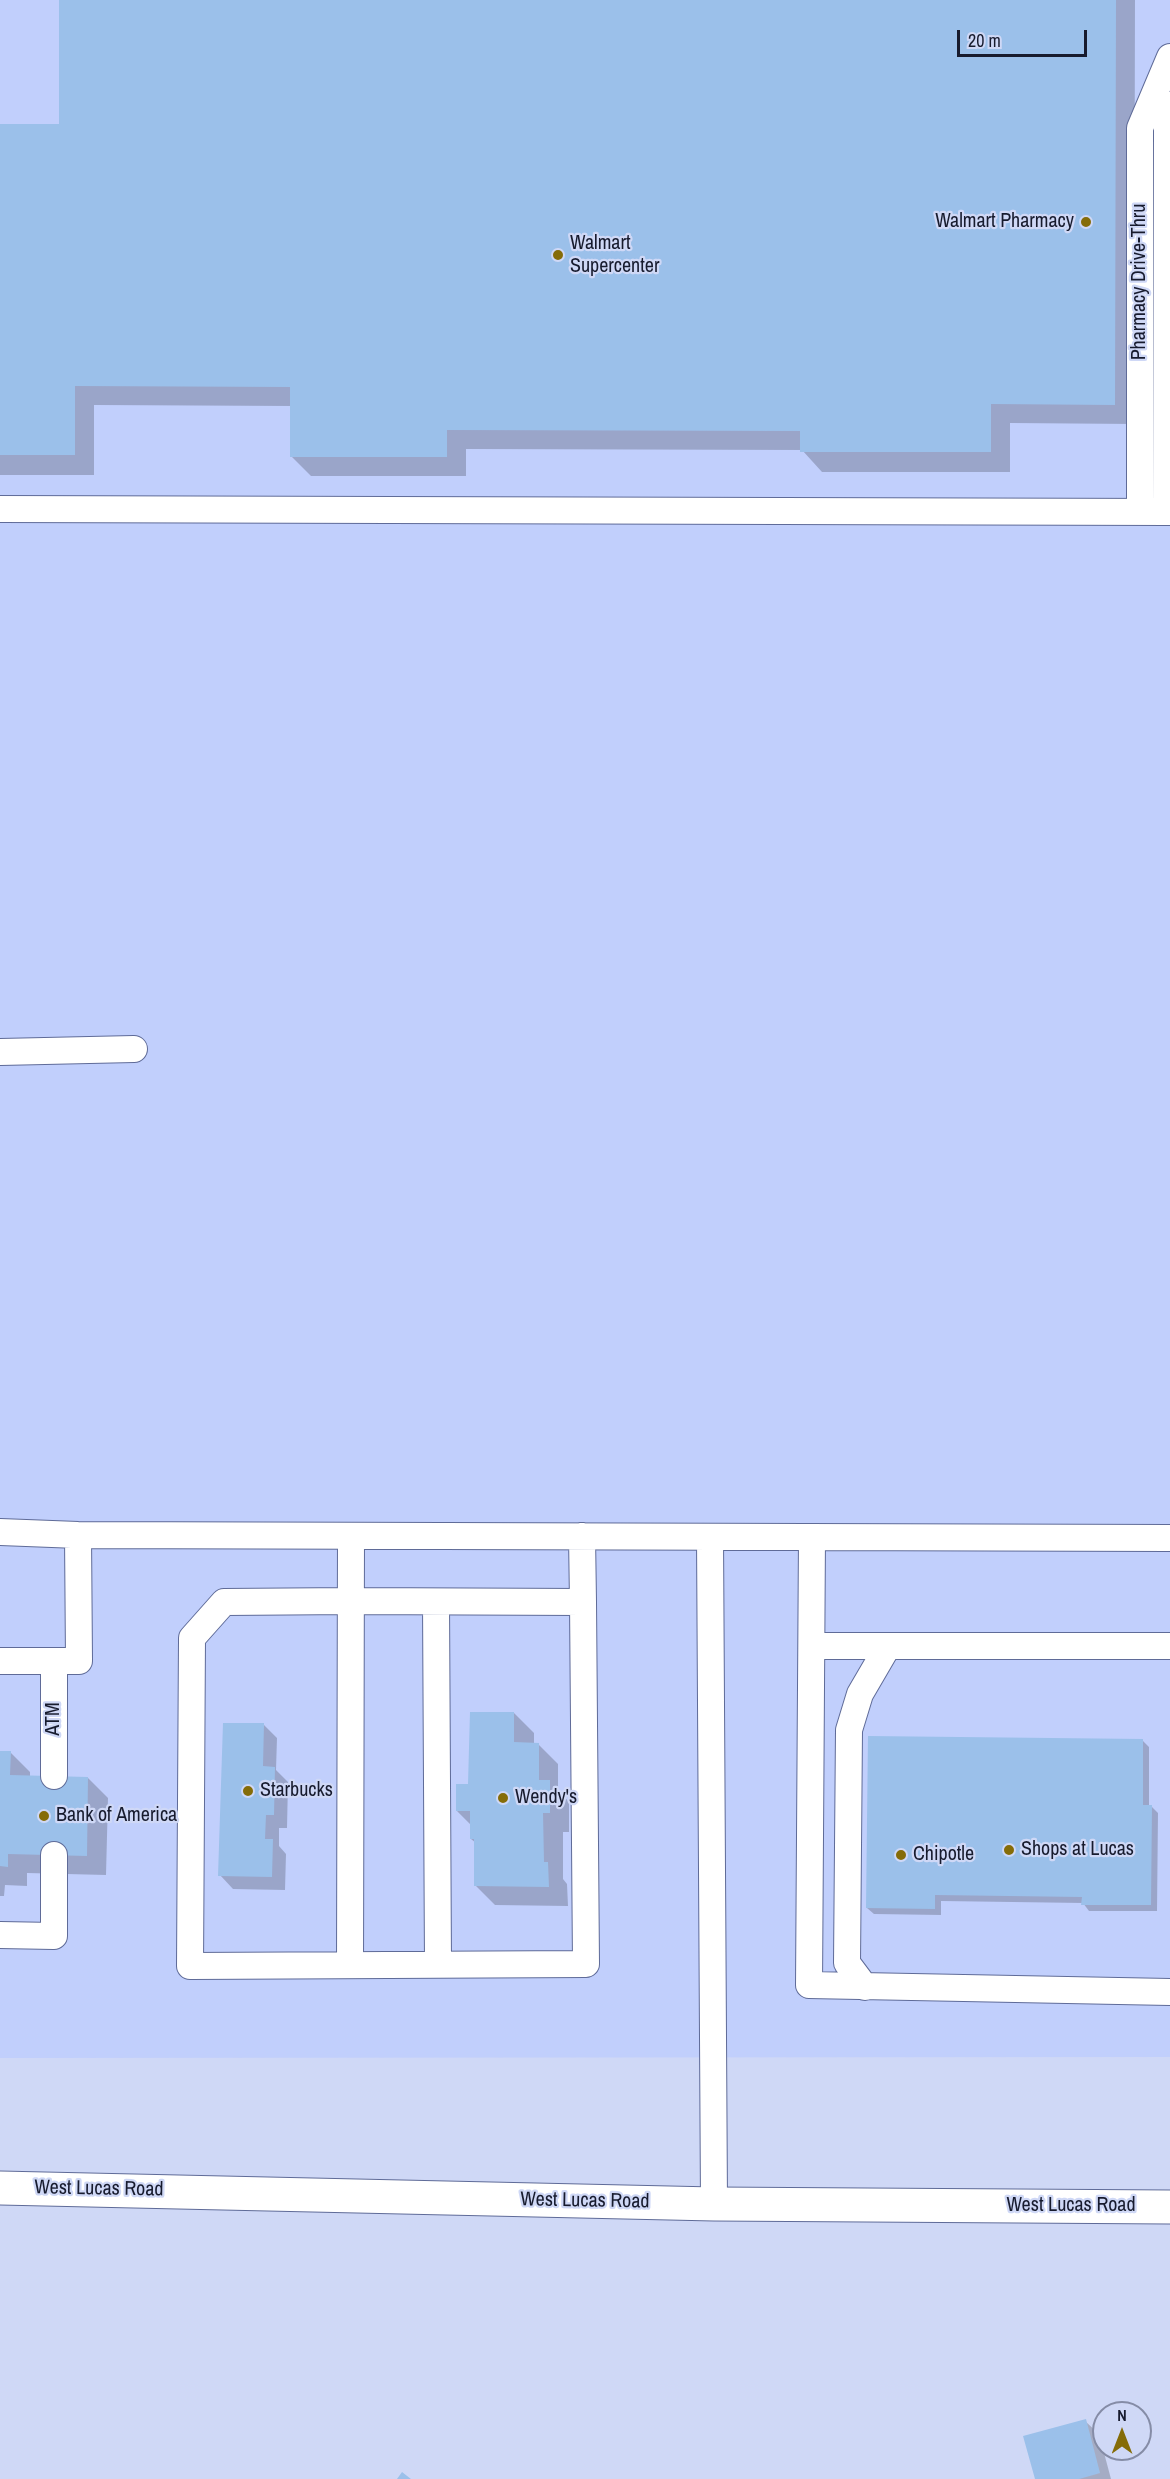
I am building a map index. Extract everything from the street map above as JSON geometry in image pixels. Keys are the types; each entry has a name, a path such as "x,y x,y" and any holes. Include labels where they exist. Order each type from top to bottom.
{"main road":[{"name":"West Lucas Road","path":"0,2188 714,2204 1170,2207"}],"lane":[{"name":"Pharmacy Drive-Thru","path":"1140,512 1140,128 1170,57"},
{"path":"0,508 1168,512 1167,129 1170,105"},
{"path":"0,1052 134,1049"},
{"path":"0,1532 78,1535 1170,1538"},
{"path":"0,1661 79,1662 78,1535"},
{"path":"350,1965 351,1536"},
{"path":"582,1536 583,1602 586,1964 190,1966 192,1638 224,1602 583,1602"},
{"path":"710,1537 714,2204"},
{"path":"812,1537 809,1985 1170,1992"},
{"path":"436,1602 438,1964"},
{"path":"812,1646 1170,1646"},
{"path":"865,1987 847,1963 849,1730 860,1694 888,1646"},
{"name":"ATM","path":"54,1662 54,1776"},
{"path":"0,1935 54,1936 54,1855"}],"shaded area":[{"path":"0,0 1170,0 1170,2057 0,2058"}],"building":[{"name":"Walmart Supercenter","path":"59,0 1116,0 1115,405 991,404 991,452 800,452 800,431 447,430 447,457 290,457 290,387 75,386 75,455 0,455 0,124 59,124"},
{"name":"Wendy's","path":"470,1712 514,1712 514,1742 539,1743 539,1780 550,1780 550,1813 543,1813 544,1862 548,1862 549,1887 474,1886 474,1839 470,1839 470,1811 456,1811 456,1784 468,1784"},
{"name":"Starbucks","path":"223,1723 264,1723 263,1766 275,1767 274,1815 266,1815 265,1839 273,1839 272,1877 218,1876"},
{"name":"Shops at Lucas","path":"868,1736 1143,1739 1143,1805 1152,1805 1151,1905 1081,1905 1082,1897 935,1895 935,1909 866,1908"},
{"name":"Bank of America","path":"0,1751 11,1751 10,1775 88,1777 87,1856 8,1854 8,1867 0,1866"},
{"path":"1086,2419 1092,2442 1092,2461 1097,2461 1100,2473 1079,2479 1035,2479 1023,2436"},
{"path":"402,2472 411,2479 397,2479"}],"place":[{"name":"Walmart Pharmacy","path":"1086,222"},
{"name":"Walmart Supercenter","path":"558,255"},
{"name":"Starbucks","path":"248,1791"},
{"name":"Wendy's","path":"503,1798"},
{"name":"Bank of America","path":"44,1816"},
{"name":"Shops at Lucas","path":"1009,1850"},
{"name":"Chipotle","path":"901,1855"}]}
